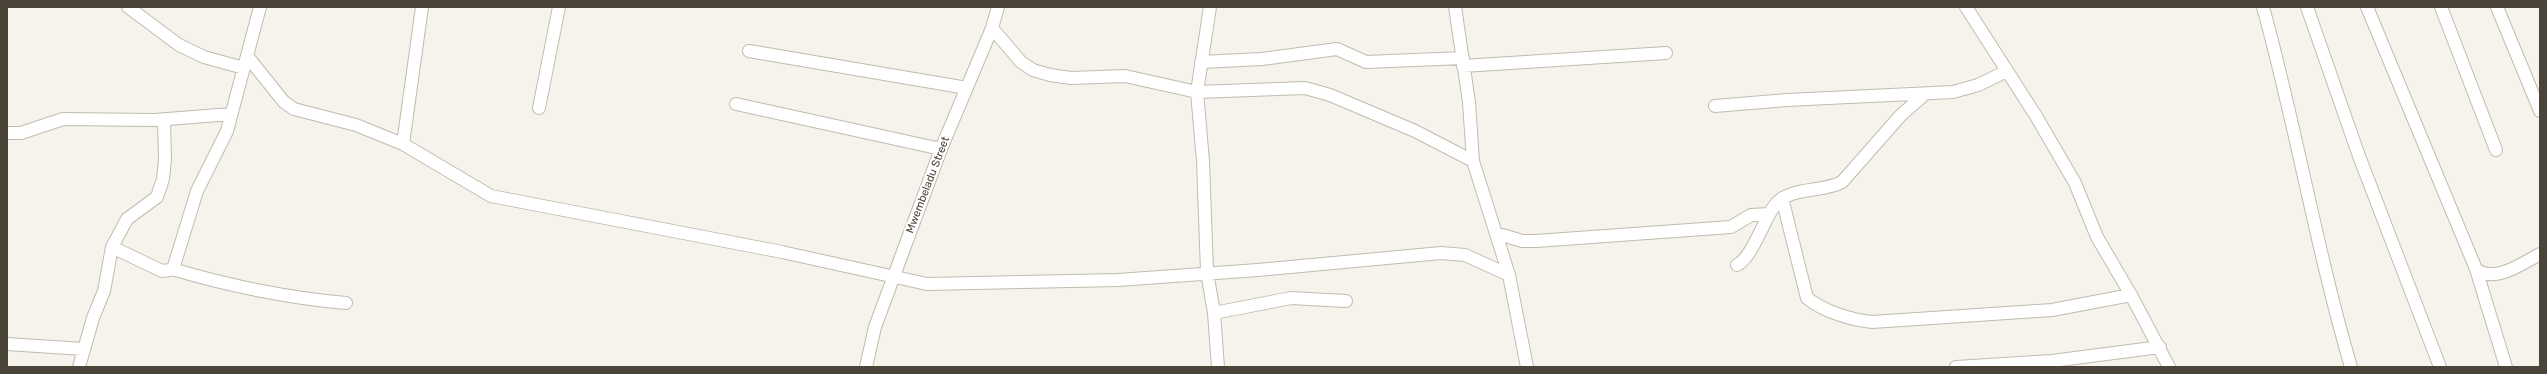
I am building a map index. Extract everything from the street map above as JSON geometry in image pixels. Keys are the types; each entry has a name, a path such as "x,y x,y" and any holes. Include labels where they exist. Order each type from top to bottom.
{"street":[{"path":"128,7 179,45 204,57 245,62 284,102 294,109 356,125 403,144 480,190 504,200 782,252 926,284 1005,284 1118,280 1207,272 1251,271 1441,253 1465,255 1509,274"},
{"path":"172,269 197,190 223,142 260,7"},
{"path":"403,144 422,7"},
{"path":"539,108 559,7"},
{"name":"Mwembeladu Street","path":"866,367 875,327 893,277 941,149 992,28 998,7"},
{"path":"1210,7 1197,92 1203,161 1207,272 1214,313 1218,367"},
{"path":"1455,7 1469,102 1473,161 1509,274 1527,367"},
{"path":"1966,7 2075,183 2096,237 2131,295 2160,347 2169,367"},
{"path":"2263,7 2281,74 2331,300 2351,367"},
{"path":"2307,7 2362,164 2440,367"},
{"path":"2368,7 2476,269 2506,367"},
{"path":"2441,7 2496,150"},
{"path":"2497,7 2540,111"},
{"path":"992,28 1020,62 1033,70 1050,75 1071,78 1124,76 1197,92 1305,88 1330,95 1415,131 1473,161"},
{"path":"1201,62 1270,58 1337,49 1366,62 1463,62 1666,53"},
{"path":"749,51 967,88"},
{"path":"1715,106 1811,99 1953,92 1978,85 2007,71"},
{"path":"1737,265 1745,259 1769,214 1782,198 1834,186 1842,182 1901,115 1924,94"},
{"path":"736,104 941,149"},
{"path":"7,133 21,133 62,119 121,121 231,114"},
{"path":"79,367 83,349 104,291 112,247 127,219 156,197 163,179 165,159 164,119"},
{"path":"1782,198 1807,298 1814,304 1857,320 1872,322 2052,310 2131,295"},
{"path":"1496,233 1522,241 1664,233 1731,227 1751,215 1769,214"},
{"path":"112,247 162,271 172,269 232,286 290,298 346,303"},
{"path":"2476,269 2482,274 2490,275 2508,270 2540,254"},
{"path":"1214,313 1291,298 1346,301"},
{"path":"7,344 83,349"},
{"path":"1956,367 2057,360 2160,347"}]}
